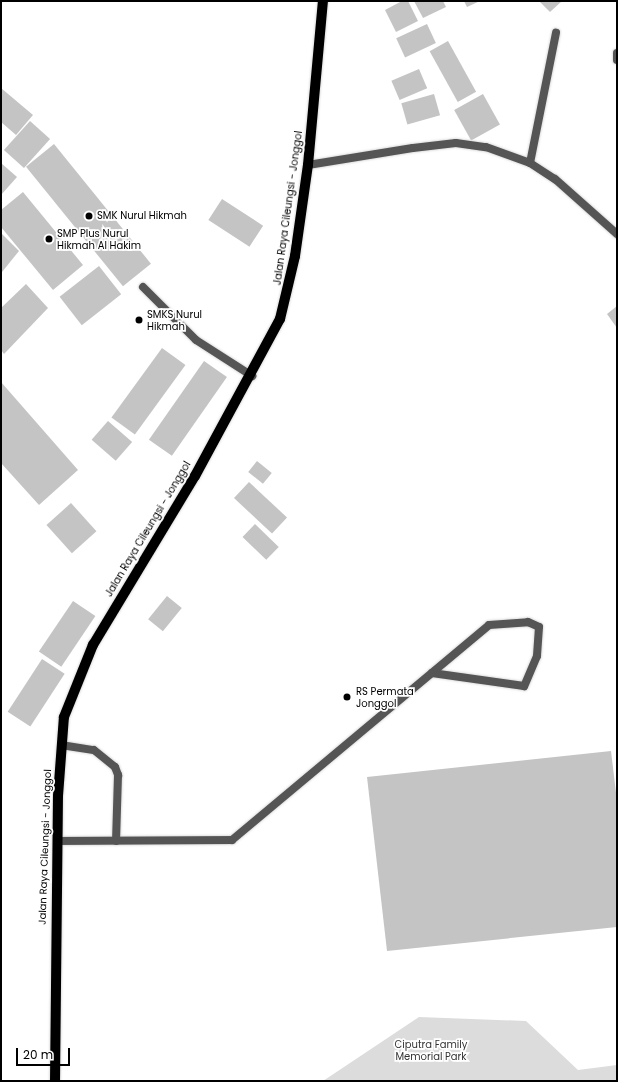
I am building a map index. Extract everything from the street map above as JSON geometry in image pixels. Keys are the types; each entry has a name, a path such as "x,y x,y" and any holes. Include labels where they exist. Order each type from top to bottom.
{"main road":[{"name":"Jalan Raya Cileungsi - Jonggol","path":"55,1081 57,840 61,746 66,710 93,645 252,376 274,334 286,301 308,165 323,1"}],"street":[{"path":"530,163 556,33"},
{"path":"617,53 617,60"},
{"path":"308,165 456,143 508,152 530,163 555,179 617,234"},
{"path":"143,287 196,340 252,376"},
{"path":"57,840 232,840 432,673 492,623 528,622 539,627 538,656 524,686 432,673"},
{"path":"61,746 94,750 115,767 118,775 116,841"}],"green space":[{"name":"Ciputra Family Memorial Park","path":"419,1017 526,1021 578,1070 617,1065 617,1081 323,1081"}],"building":[{"path":"402,1 408,1 418,21 396,32 385,10"},
{"path":"414,1 443,1 446,7 423,18"},
{"path":"464,1 480,1 467,7"},
{"path":"539,1 562,1 550,12"},
{"path":"427,24 436,43 405,57 396,38"},
{"path":"448,41 476,92 458,102 430,51"},
{"path":"419,69 427,88 400,100 391,81"},
{"path":"1,88 33,115 16,135 1,122"},
{"path":"434,94 440,115 407,125 401,103"},
{"path":"483,94 500,125 471,141 454,110"},
{"path":"30,121 50,139 24,168 4,150"},
{"name":"SMK Nurul Hikmah","path":"54,144 151,264 123,286 26,167"},
{"path":"1,163 17,177 1,195"},
{"path":"23,192 83,265 53,290 1,227 1,210"},
{"path":"222,199 263,226 249,247 208,220"},
{"path":"1,233 19,251 2,272 1,270"},
{"path":"99,266 121,294 82,325 60,297"},
{"path":"26,284 48,308 4,354 1,350 1,308"},
{"path":"617,306 617,328 607,314"},
{"path":"162,348 185,365 135,435 111,418"},
{"path":"204,361 227,377 172,456 149,440"},
{"path":"1,382 78,470 39,505 1,463"},
{"path":"108,421 132,442 116,461 92,440"},
{"path":"257,461 272,473 263,484 248,472"},
{"path":"249,482 287,517 272,534 234,498"},
{"path":"71,503 96,531 72,553 46,525"},
{"path":"255,524 279,547 266,560 242,537"},
{"path":"167,596 182,608 163,631 148,619"},
{"path":"73,601 95,616 61,667 39,652"},
{"path":"42,659 65,674 30,727 8,712"},
{"path":"611,751 617,801 617,927 387,951 367,777"}],"place":[{"name":"SMK Nurul Hikmah","path":"89,216"},
{"name":"SMP Plus Nurul Hikmah Al Hakim","path":"49,239"},
{"name":"SMKS Nurul Hikmah","path":"139,320"},
{"name":"RS Permata Jonggol","path":"347,697"}]}
